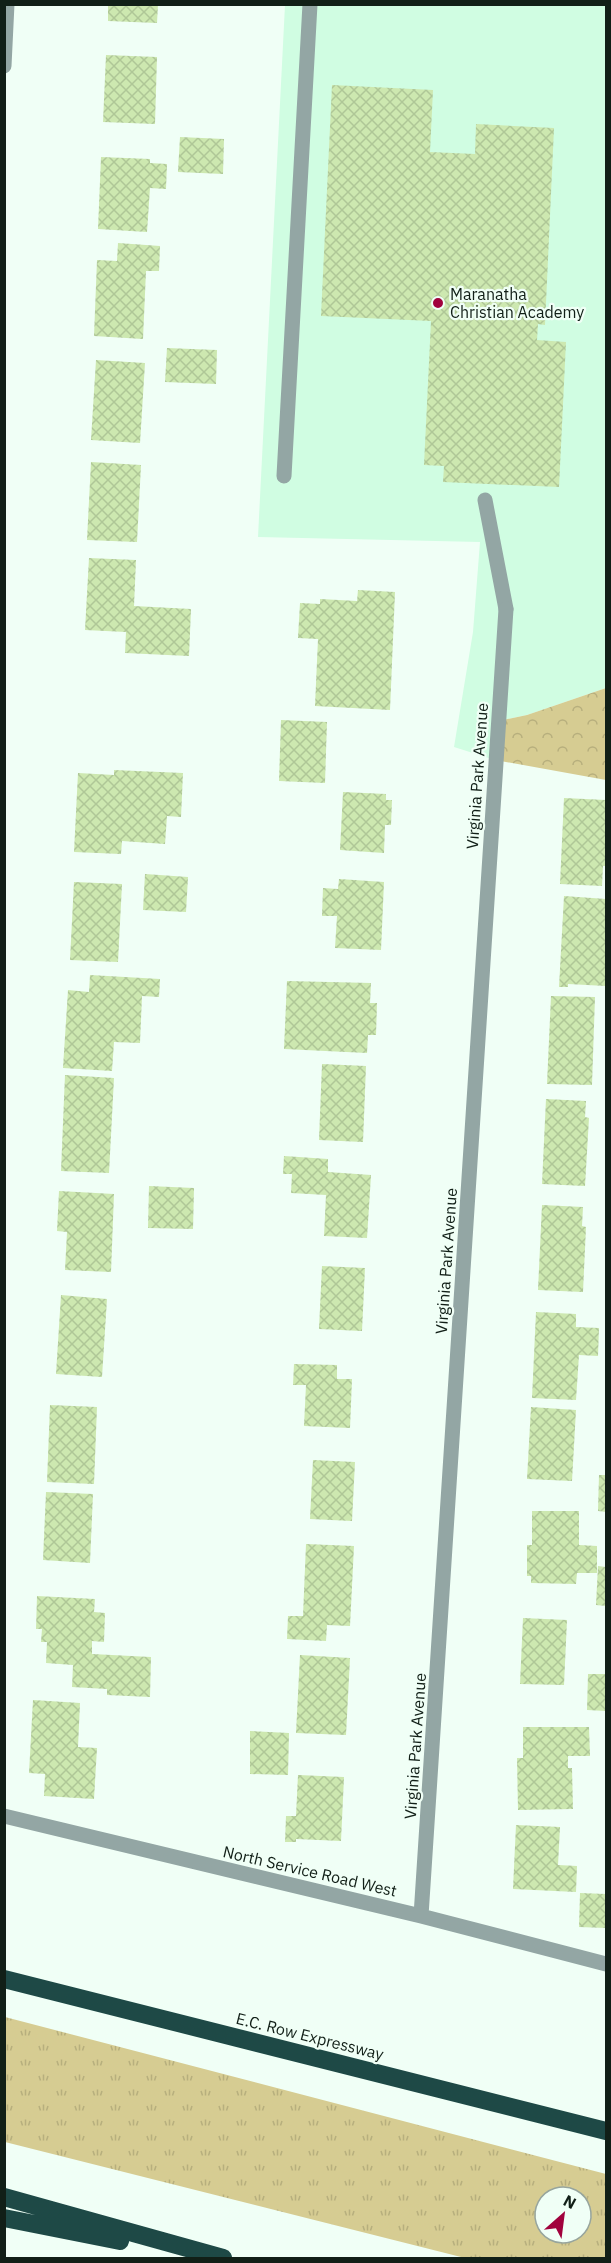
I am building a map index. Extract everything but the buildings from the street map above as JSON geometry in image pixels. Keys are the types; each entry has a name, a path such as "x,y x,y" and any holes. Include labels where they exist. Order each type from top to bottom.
{"highway":[{"name":"E.C. Row Expressway","path":"4,1980 606,2131"},
{"path":"4,2198 223,2259"},
{"path":"4,2218 210,2259"}],"street":[{"path":"4,66 7,4"},
{"path":"284,476 310,4"},
{"name":"Virginia Park Avenue","path":"421,1916 506,609 485,500"},
{"name":"North Service Road West","path":"4,1816 421,1916 606,1964"}],"shaded area":[{"name":"Maranatha Christian Academy","path":"285,5 606,5 606,688 527,715 498,721 495,760 454,747 473,632 480,542 258,537"}],"green space":[{"path":"606,688 606,780 495,760 498,721 527,715"},
{"path":"5,2017 606,2174 606,2258 465,2258 5,2142"}],"place":[{"name":"Maranatha Christian Academy","path":"438,303"}]}
